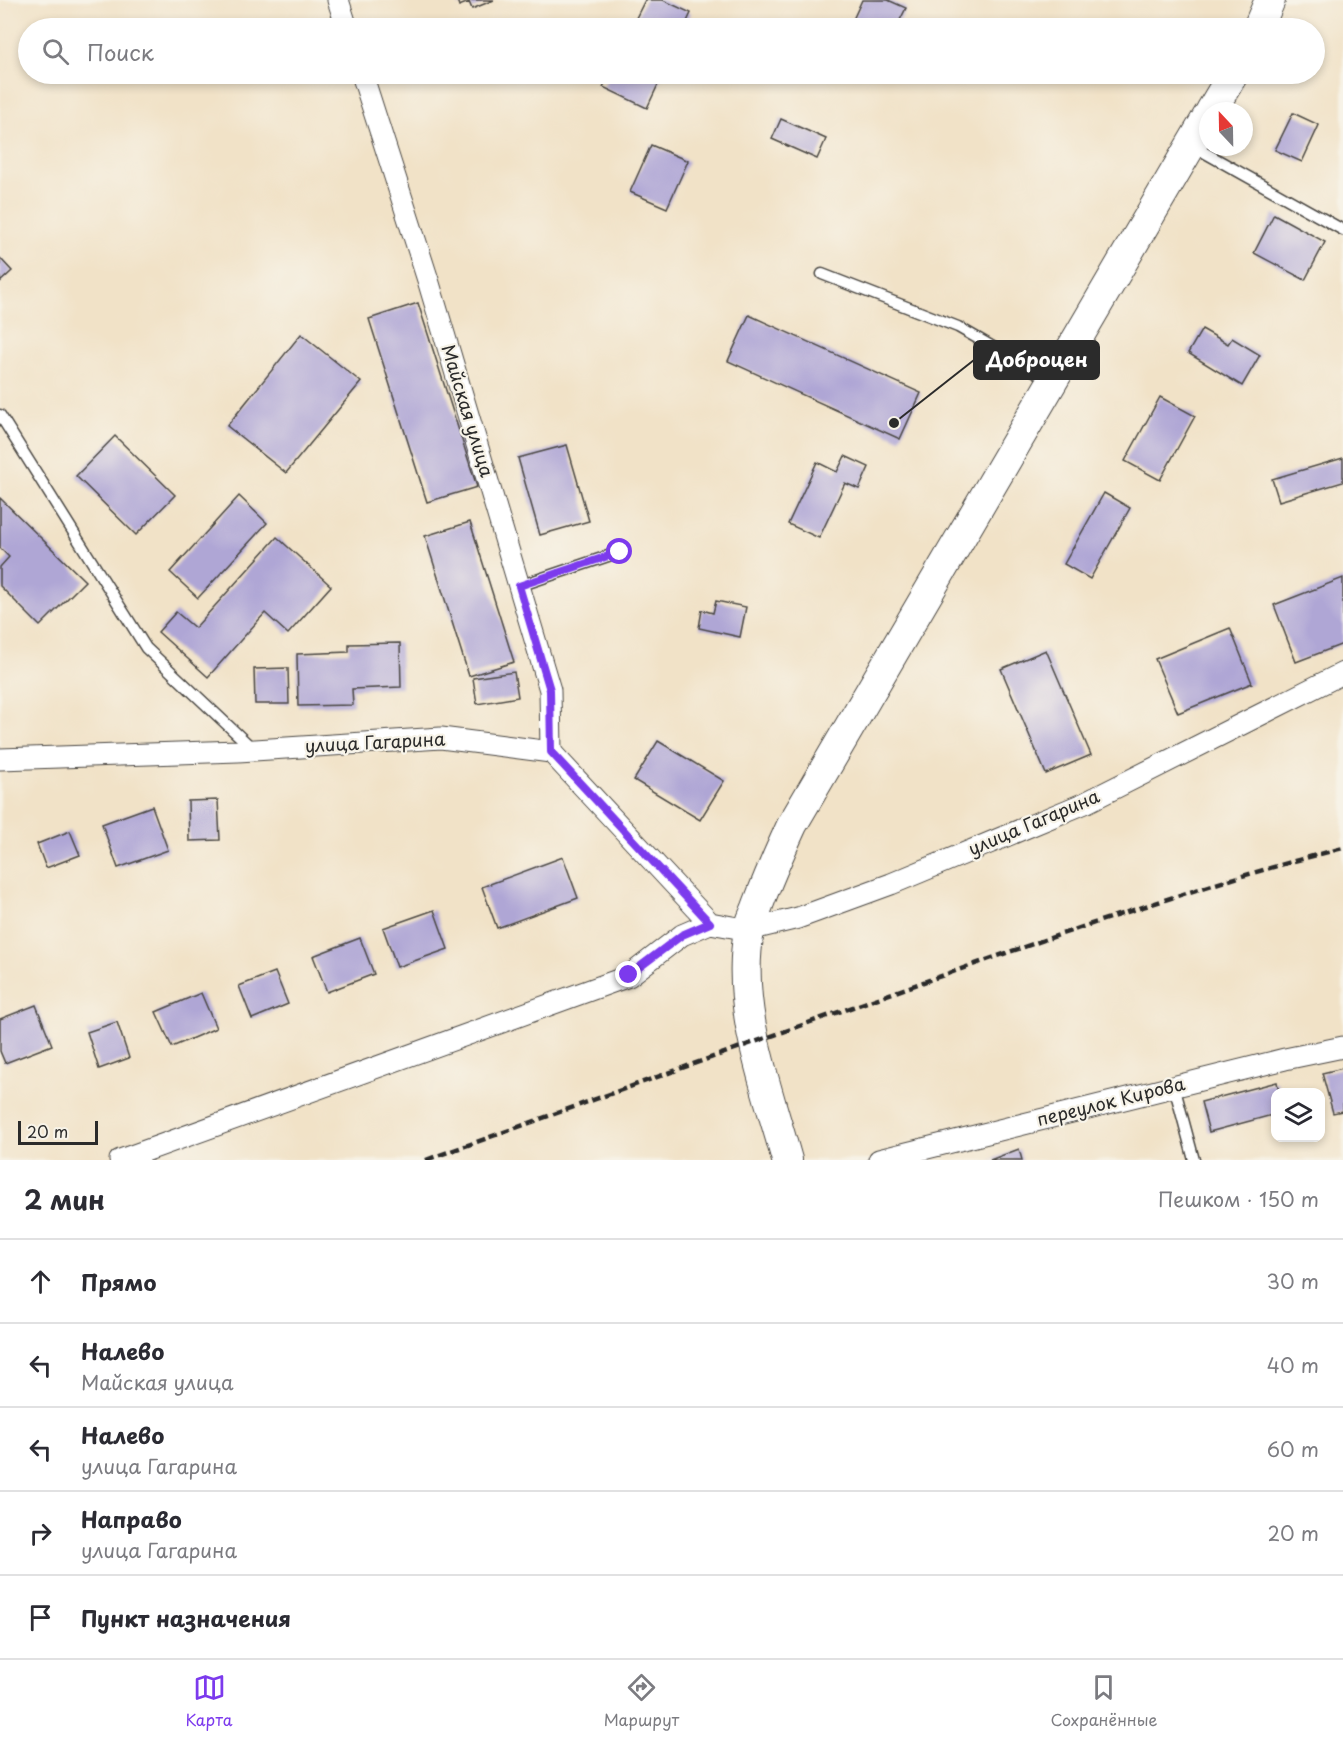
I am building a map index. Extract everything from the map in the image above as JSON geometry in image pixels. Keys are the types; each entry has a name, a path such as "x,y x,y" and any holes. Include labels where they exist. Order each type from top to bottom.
{"main road":[{"path":"1262,18 1270,0"},
{"path":"1216,102 1227,84"},
{"path":"787,1160 748,1013 745,982 749,930 766,882 792,825 1199,131"}],"street":[{"path":"338,0 344,18"},
{"name":"Майская улица","path":"365,84 428,280 550,690 551,752"},
{"name":"улица Гагарина","path":"710,923 749,930 798,918 891,884 1085,803 1343,673"},
{"name":"улица Гагарина","path":"0,759 254,750 441,738 551,752"},
{"path":"120,1160 629,975 682,935 710,923 551,752"},
{"name":"переулок Кирова","path":"879,1160 1174,1086 1343,1047"}],"lane":[{"path":"1191,145 1343,230"},
{"path":"822,274 958,327 1052,381"},
{"path":"0,415 146,648 254,750"},
{"path":"519,586 620,552"},
{"path":"1174,1086 1194,1160"}],"building":[{"path":"457,0 494,0 472,9 469,2 459,6"},
{"path":"645,0 663,0 691,13 689,18 636,18"},
{"path":"862,0 888,0 906,8 901,18 854,18"},
{"path":"605,84 658,84 647,108 603,87"},
{"path":"1293,113 1319,125 1302,162 1275,150"},
{"path":"781,119 826,139 817,159 772,139"},
{"path":"651,145 688,161 667,208 630,192"},
{"path":"1274,214 1325,242 1305,280 1254,253"},
{"path":"0,258 12,271 0,282"},
{"path":"418,303 477,487 427,502 369,319"},
{"path":"749,315 921,393 900,439 728,361"},
{"path":"1202,329 1228,344 1232,338 1260,355 1242,386 1188,353"},
{"path":"301,334 361,382 286,473 227,426"},
{"path":"1160,397 1195,416 1160,480 1125,461"},
{"path":"115,436 175,495 136,535 76,476"},
{"path":"567,445 589,521 540,535 518,458"},
{"path":"845,456 869,467 859,489 845,483 819,538 788,524 817,462 837,472"},
{"path":"1343,458 1343,482 1279,501 1272,479"},
{"path":"1104,493 1130,508 1090,579 1064,564"},
{"path":"239,496 267,523 198,598 170,572"},
{"path":"0,498 85,581 40,626 0,586 0,567 9,557 0,548"},
{"path":"470,522 514,662 469,676 425,536"},
{"path":"277,537 331,586 288,634 265,613 208,677 158,632 176,612 195,628"},
{"path":"1343,578 1343,644 1296,662 1274,605"},
{"path":"716,601 746,607 740,637 699,628 702,610 713,613"},
{"path":"1230,628 1252,683 1178,713 1155,659"},
{"path":"400,643 401,687 352,689 353,705 298,706 297,654 349,652 349,644"},
{"path":"1046,650 1091,755 1046,774 1001,669"},
{"path":"288,668 289,704 255,704 254,669"},
{"path":"514,672 518,697 477,704 473,678"},
{"path":"658,741 724,781 700,820 634,780"},
{"path":"218,800 220,840 189,841 188,801"},
{"path":"152,806 168,850 118,868 102,824"},
{"path":"70,831 80,855 46,868 37,844"},
{"path":"563,857 578,898 497,928 482,887"},
{"path":"434,910 448,949 397,967 383,928"},
{"path":"360,938 374,974 327,992 313,956"},
{"path":"275,972 288,1004 252,1019 239,986"},
{"path":"201,993 216,1028 172,1047 156,1012"},
{"path":"36,1005 52,1045 5,1063 0,1051 0,1019"},
{"path":"117,1022 129,1058 99,1069 87,1032"},
{"path":"1343,1068 1343,1111 1333,1113 1322,1073"},
{"path":"1277,1082 1278,1088 1271,1088 1271,1115 1209,1132 1201,1102"},
{"path":"1019,1149 1022,1160 990,1160"}],"railway":[{"path":"426,1160 1078,929 1183,894 1343,848"}],"place":[{"name":"Доброцен","path":"894,423"}],"route":[{"path":"620,552 519,586 550,690 551,752 710,923 682,935 629,975"}]}
